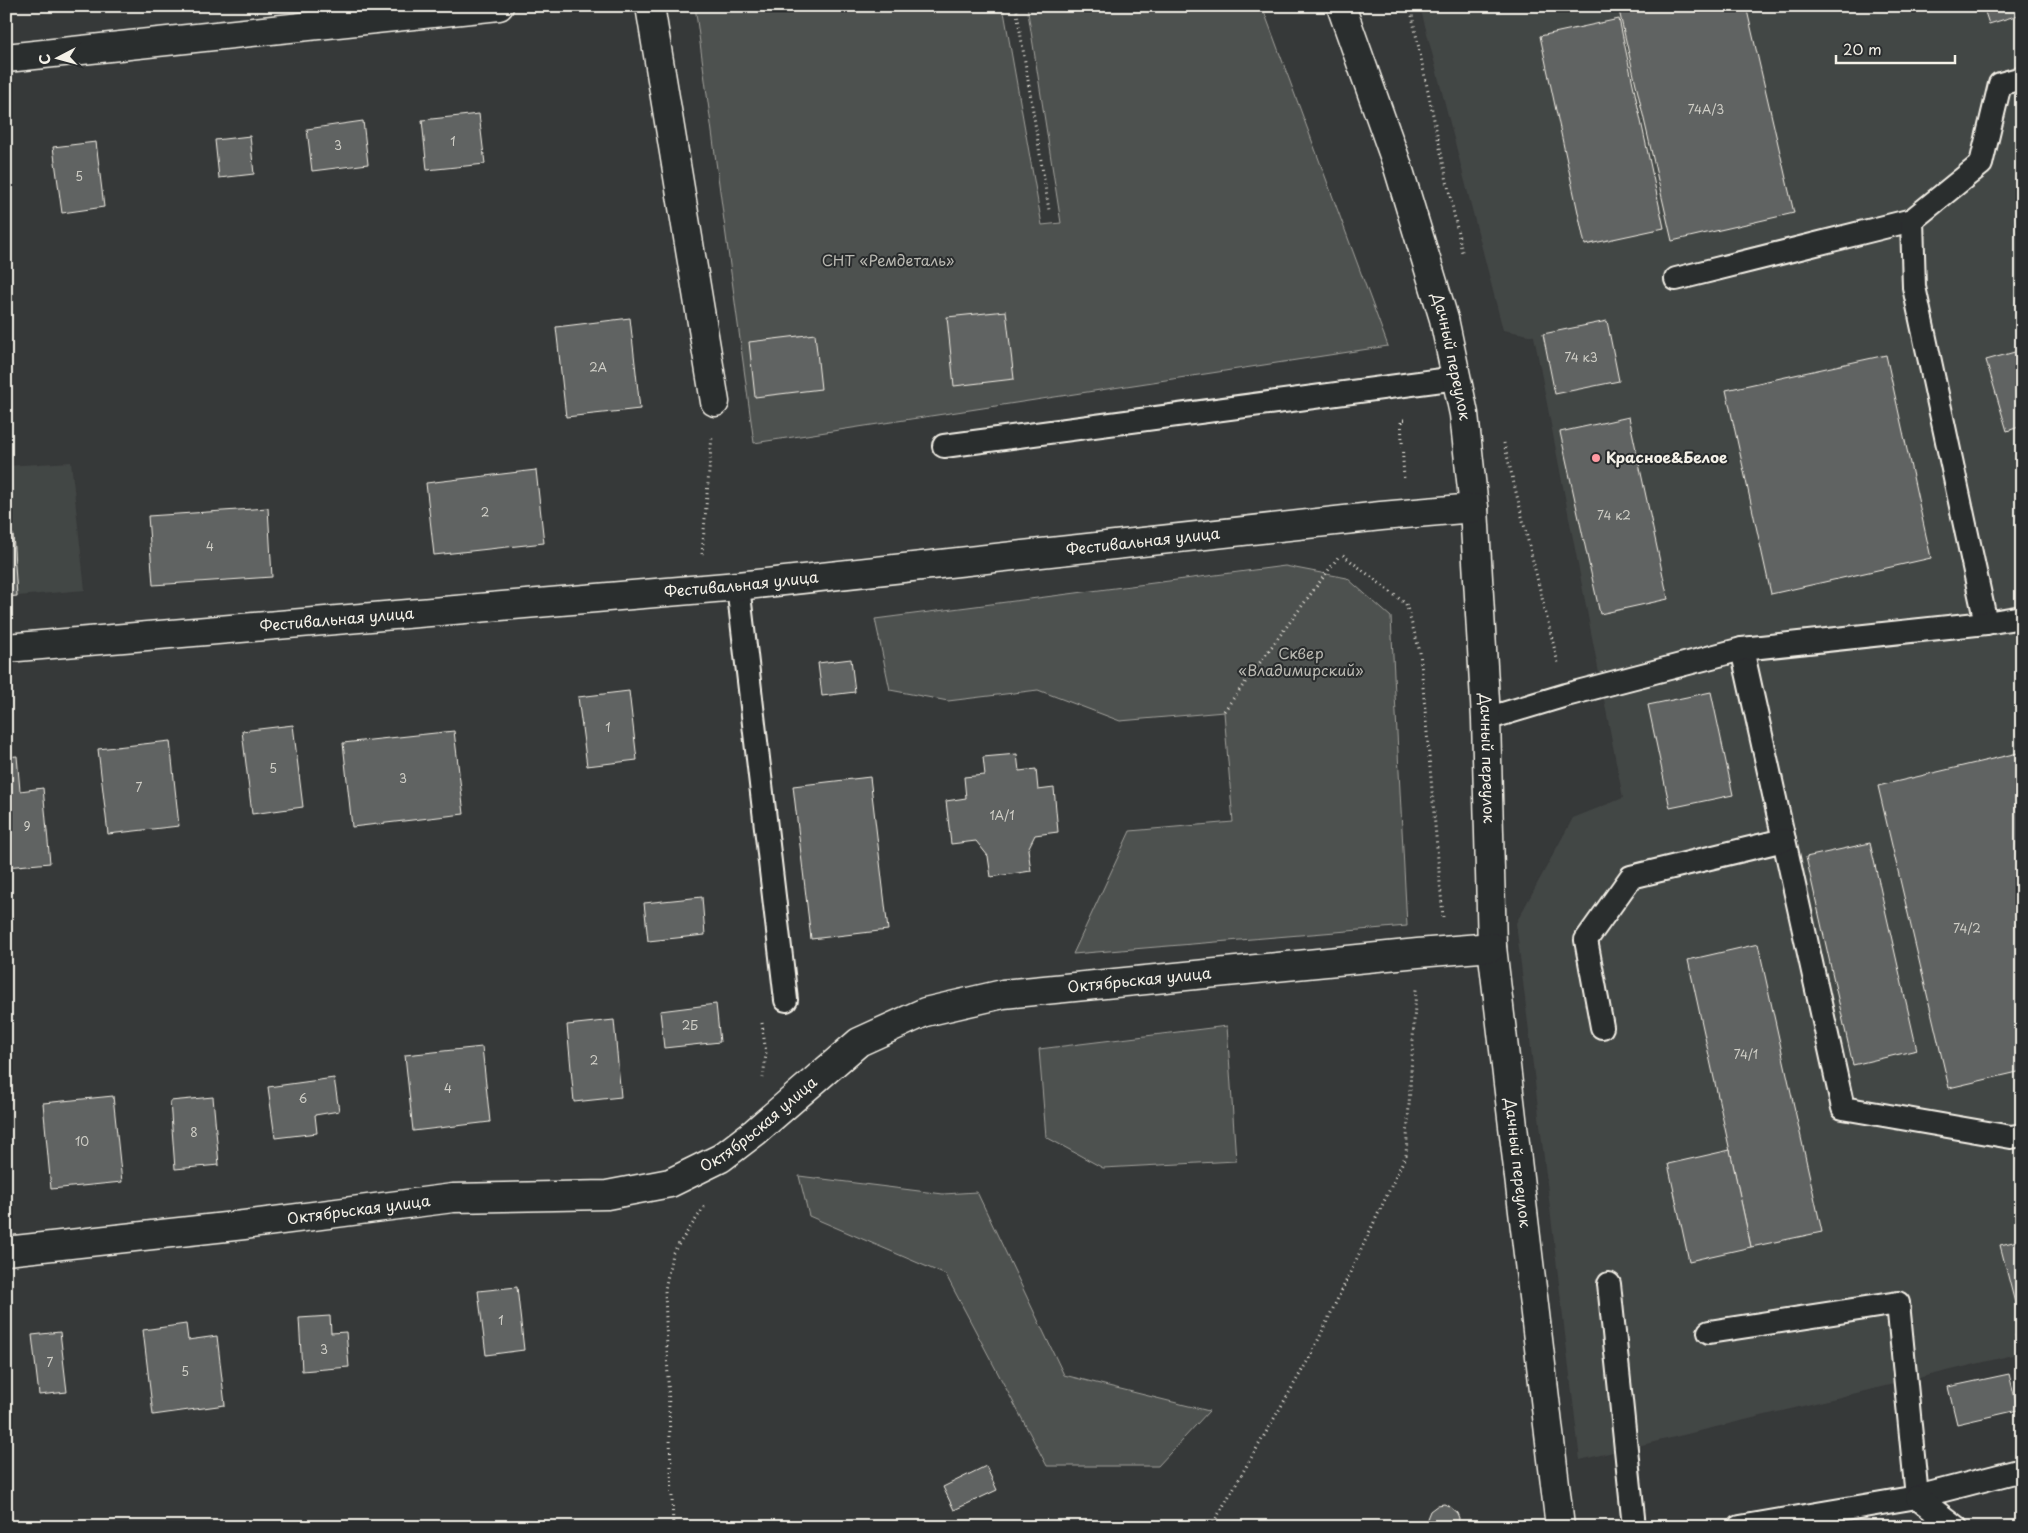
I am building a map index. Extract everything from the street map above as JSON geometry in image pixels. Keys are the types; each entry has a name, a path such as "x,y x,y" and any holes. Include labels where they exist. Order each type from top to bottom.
{"street":[{"path":"6,58 499,6"},
{"path":"650,6 715,402"},
{"name":"Дачный переулок","path":"1341,6 1397,164 1444,319 1464,414 1474,508 1486,718 1492,947 1560,1527"},
{"name":"Фестивальная улица","path":"6,648 738,586 1474,508"},
{"name":"Октябрьская улица","path":"6,1251 244,1225 453,1198 607,1195 670,1183 721,1158 756,1132 860,1042 925,1012 1003,994 1492,947"}],"lane":[{"path":"1676,279 1912,220 1981,164 2000,84 2022,78"},
{"path":"1912,220 1914,287 1986,623"},
{"path":"944,446 1456,378"},
{"path":"738,586 786,1000"},
{"path":"1486,718 1742,649 1986,623 2022,617"},
{"path":"1742,649 1843,1108 2012,1137 2022,1135"},
{"path":"1602,1027 1586,940 1631,877 1784,840"},
{"path":"1609,1284 1634,1527"},
{"path":"1710,1332 1898,1303 1917,1497 1956,1527"},
{"path":"1740,1527 1917,1497 2022,1470"}],"path":[{"path":"1016,6 1050,210"},
{"path":"1224,712 1341,554 1394,515 1401,420 1410,419"},
{"path":"699,589 712,439"},
{"path":"1334,552 1341,554 1406,604 1420,652 1446,950"},
{"path":"1211,1527 1311,1355 1406,1155 1418,953"},
{"path":"756,1132 766,1054 761,1014"},
{"path":"673,1527 665,1290 672,1254 706,1206"}],"shaded area":[{"path":"1420,6 2022,6 2022,1386 2013,1355 1580,1460 1516,923 1573,818 1623,798 1534,336 1503,330"},
{"path":"71,462 85,590 6,597 6,466"}],"green space":[{"name":"СНТ «Ремдеталь»","path":"695,6 1003,6 1042,225 1061,223 1027,6 1262,6 1388,346 754,443"},
{"name":"Сквер «Владимирский»","path":"1285,566 1347,578 1391,617 1407,926 1073,954 1130,831 1233,822 1224,712 1120,721 1038,690 948,701 890,690 875,619"},
{"path":"1227,1026 1236,1161 1103,1168 1046,1137 1039,1049"},
{"path":"799,1176 943,1194 977,1192 1064,1375 1209,1411 1158,1466 1047,1466 946,1275 809,1216"}],"building":[{"path":"1618,6 1746,6 1794,213 1672,241"},
{"path":"1983,6 2022,6 2022,14 1989,24"},
{"path":"1619,19 1664,228 1585,245 1540,36"},
{"path":"479,114 485,164 427,170 422,120"},
{"path":"363,121 368,164 312,171 307,129"},
{"path":"250,136 254,174 219,178 215,140"},
{"path":"96,142 104,207 62,213 53,147"},
{"path":"1006,311 1014,379 954,386 947,317"},
{"path":"630,318 640,409 566,417 556,327"},
{"path":"1607,321 1619,381 1555,394 1543,334"},
{"path":"815,334 821,389 755,397 749,342"},
{"path":"2022,350 2022,426 2007,431 1986,360"},
{"path":"1886,355 1931,558 1771,594 1726,390"},
{"path":"1629,417 1668,599 1600,614 1560,432"},
{"path":"536,470 544,543 434,555 426,483"},
{"path":"268,508 272,577 153,585 148,516"},
{"path":"13,534 17,596 6,597 6,535"},
{"path":"851,659 855,692 822,696 818,663"},
{"path":"629,691 637,760 587,766 578,697"},
{"path":"1711,692 1733,795 1670,808 1648,705"},
{"path":"293,725 303,807 252,814 242,731"},
{"path":"454,731 464,814 352,827 343,743"},
{"path":"170,741 179,826 108,834 98,749"},
{"path":"2022,752 2022,1071 1949,1088 1878,786"},
{"path":"1017,754 1019,771 1036,769 1038,790 1054,788 1058,832 1035,835 1028,849 1031,871 991,877 988,856 976,841 951,844 946,801 966,798 964,777 985,775 983,757"},
{"path":"17,756 20,791 43,788 50,863 6,867 6,757"},
{"path":"870,777 888,930 811,939 793,786"},
{"path":"1870,843 1917,1050 1853,1065 1806,857"},
{"path":"702,897 705,935 648,941 644,903"},
{"path":"1758,944 1822,1232 1751,1247 1688,960"},
{"path":"716,1004 720,1042 664,1048 660,1011"},
{"path":"614,1020 621,1097 574,1102 567,1025"},
{"path":"482,1047 490,1122 413,1131 405,1055"},
{"path":"334,1078 339,1111 315,1115 317,1133 275,1138 268,1087"},
{"path":"113,1096 122,1182 51,1189 43,1103"},
{"path":"213,1097 219,1165 175,1169 170,1101"},
{"path":"1730,1150 1751,1247 1689,1261 1668,1164"},
{"path":"2022,1240 2022,1330 2000,1245"},
{"path":"517,1287 524,1350 486,1355 478,1291"},
{"path":"330,1316 331,1333 346,1332 349,1367 302,1371 299,1318"},
{"path":"186,1324 188,1340 217,1336 225,1405 153,1415 143,1330"},
{"path":"60,1332 67,1392 39,1395 32,1335"},
{"path":"2022,1333 2022,1364 2015,1335"},
{"path":"2009,1374 2018,1410 1957,1424 1948,1387"},
{"path":"986,1466 997,1490 954,1510 943,1487"},
{"path":"1444,1504 1457,1513 1459,1518 1458,1527 1427,1527 1426,1521 1430,1511 1438,1505"}],"place":[{"name":"Красное&Белое","path":"1596,458"}]}
